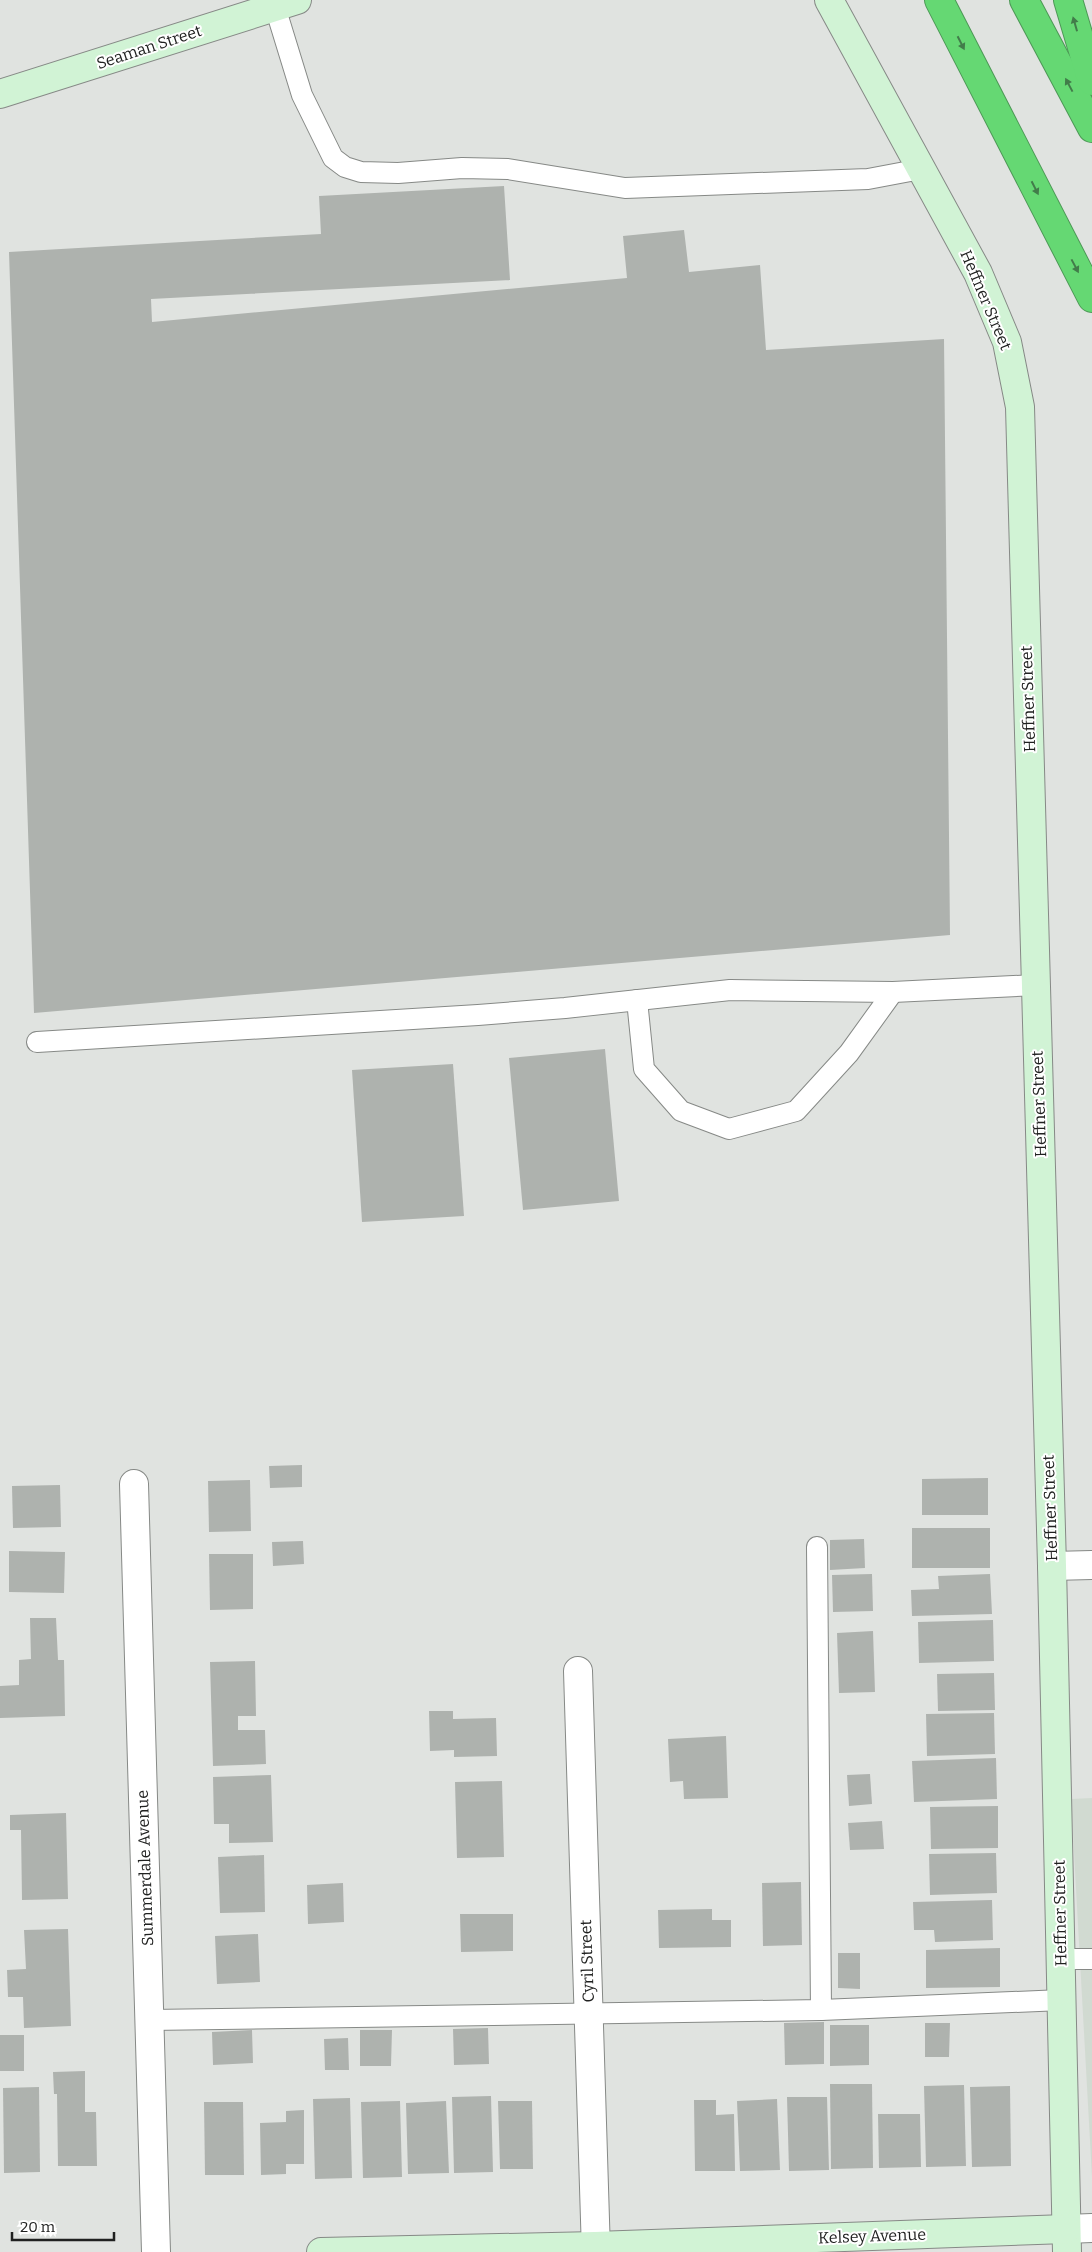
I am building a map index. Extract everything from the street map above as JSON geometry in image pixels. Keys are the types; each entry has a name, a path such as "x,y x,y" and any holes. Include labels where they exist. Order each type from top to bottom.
{"highway":[{"path":"939,0 1092,298"},
{"path":"1024,0 1092,128"},
{"path":"1068,0 1092,81"}],"street":[{"name":"Heffner Street","path":"830,0 978,273 1007,342 1020,407 1062,2000 1075,2236"},
{"name":"Seaman Street","path":"0,94 286,4"},
{"name":"Summerdale Avenue","path":"134,1484 156,2252"},
{"path":"1052,1566 1092,1565"},
{"name":"Cyril Street","path":"578,1670 596,2249"},
{"name":"Kelsey Avenue","path":"321,2252 596,2249 1075,2236"}],"lane":[{"path":"286,4 302,95 333,158 345,167 361,172 398,173 462,168 508,169 625,188 868,178 921,170"},
{"path":"37,1042 478,1015 730,990 893,992 1036,985"},
{"path":"637,1000 644,1069 681,1111 729,1129 796,1111 849,1053 893,992"},
{"path":"817,1547 821,2010"},
{"path":"1061,1959 1092,1959"},
{"path":"150,2020 821,2010 1062,2000"}],"shaded area":[{"path":"1092,1798 1092,2177 1071,1799"}],"building":[{"path":"504,186 510,280 151,299 152,322 627,278 623,236 684,230 689,272 760,265 766,350 944,339 950,935 34,1013 9,252 321,234 319,196"},
{"path":"605,1049 619,1201 523,1210 509,1058"},
{"path":"453,1064 464,1216 362,1222 352,1070"},
{"path":"302,1465 302,1487 270,1488 269,1466"},
{"path":"988,1478 988,1515 922,1515 922,1479"},
{"path":"250,1480 251,1531 209,1532 208,1481"},
{"path":"60,1485 61,1527 13,1528 12,1486"},
{"path":"912,1528 990,1528 990,1568 912,1568"},
{"path":"864,1539 865,1568 830,1570 830,1540"},
{"path":"303,1541 304,1564 273,1566 272,1542"},
{"path":"9,1551 65,1552 64,1593 9,1592"},
{"path":"209,1554 253,1554 253,1609 210,1610"},
{"path":"872,1574 873,1611 833,1612 832,1575"},
{"path":"990,1574 992,1614 912,1616 911,1590 939,1589 938,1576"},
{"path":"30,1618 56,1618 58,1660 64,1660 65,1716 0,1718 0,1686 19,1685 19,1660 31,1659"},
{"path":"993,1620 994,1661 919,1663 918,1622"},
{"path":"873,1631 875,1692 839,1693 837,1633"},
{"path":"255,1661 256,1716 238,1716 238,1730 265,1730 266,1764 213,1766 210,1662"},
{"path":"994,1673 995,1710 938,1711 937,1674"},
{"path":"429,1711 453,1711 453,1719 496,1718 497,1756 454,1757 454,1750 430,1751"},
{"path":"994,1713 995,1754 927,1756 926,1714"},
{"path":"726,1736 728,1798 684,1799 683,1781 670,1782 668,1739"},
{"path":"996,1758 997,1799 914,1802 912,1761"},
{"path":"870,1774 872,1804 849,1806 847,1775"},
{"path":"271,1775 273,1842 229,1843 229,1824 214,1824 213,1777"},
{"path":"502,1781 504,1857 457,1858 455,1782"},
{"path":"998,1806 998,1848 931,1849 930,1807"},
{"path":"66,1813 68,1899 22,1900 21,1830 10,1830 10,1815"},
{"path":"882,1821 884,1849 850,1850 848,1823"},
{"path":"996,1853 997,1893 930,1895 929,1854"},
{"path":"264,1855 265,1912 220,1913 218,1857"},
{"path":"801,1882 802,1945 763,1946 762,1883"},
{"path":"343,1883 344,1922 308,1924 307,1885"},
{"path":"992,1900 993,1940 935,1942 934,1930 914,1930 913,1902"},
{"path":"712,1909 712,1920 731,1920 731,1947 659,1948 658,1910"},
{"path":"460,1914 513,1914 513,1951 461,1952"},
{"path":"68,1929 71,2026 24,2028 23,1997 8,1997 7,1970 26,1969 24,1930"},
{"path":"258,1934 260,1982 217,1984 215,1936"},
{"path":"1000,1948 1000,1987 926,1988 926,1950"},
{"path":"838,1953 860,1953 860,1989 838,1988"},
{"path":"824,2022 824,2064 785,2065 784,2023"},
{"path":"925,2023 950,2023 949,2057 925,2057"},
{"path":"830,2025 869,2025 869,2065 830,2066"},
{"path":"488,2028 489,2064 454,2065 453,2029"},
{"path":"252,2030 253,2063 213,2065 212,2032"},
{"path":"360,2030 392,2030 391,2066 360,2066"},
{"path":"0,2035 24,2035 24,2071 0,2071"},
{"path":"348,2038 349,2070 325,2070 324,2039"},
{"path":"85,2071 85,2112 96,2112 97,2166 58,2166 57,2094 54,2094 53,2072"},
{"path":"830,2084 872,2084 873,2168 831,2169"},
{"path":"964,2085 966,2166 926,2167 924,2086"},
{"path":"1010,2086 1011,2166 972,2167 970,2087"},
{"path":"39,2087 40,2172 4,2173 3,2088"},
{"path":"491,2096 493,2172 454,2173 452,2097"},
{"path":"787,2097 827,2097 829,2170 789,2171"},
{"path":"350,2098 352,2178 315,2179 313,2099"},
{"path":"777,2099 780,2170 740,2171 737,2101"},
{"path":"694,2100 716,2100 716,2115 734,2114 735,2171 695,2171"},
{"path":"400,2101 402,2177 363,2178 361,2102"},
{"path":"446,2101 449,2173 408,2174 406,2103"},
{"path":"498,2101 532,2101 533,2169 500,2169"},
{"path":"204,2102 243,2102 244,2175 205,2175"},
{"path":"304,2110 304,2164 286,2164 286,2174 261,2175 260,2123 286,2122 286,2111"},
{"path":"878,2114 920,2114 921,2167 879,2168"}]}
